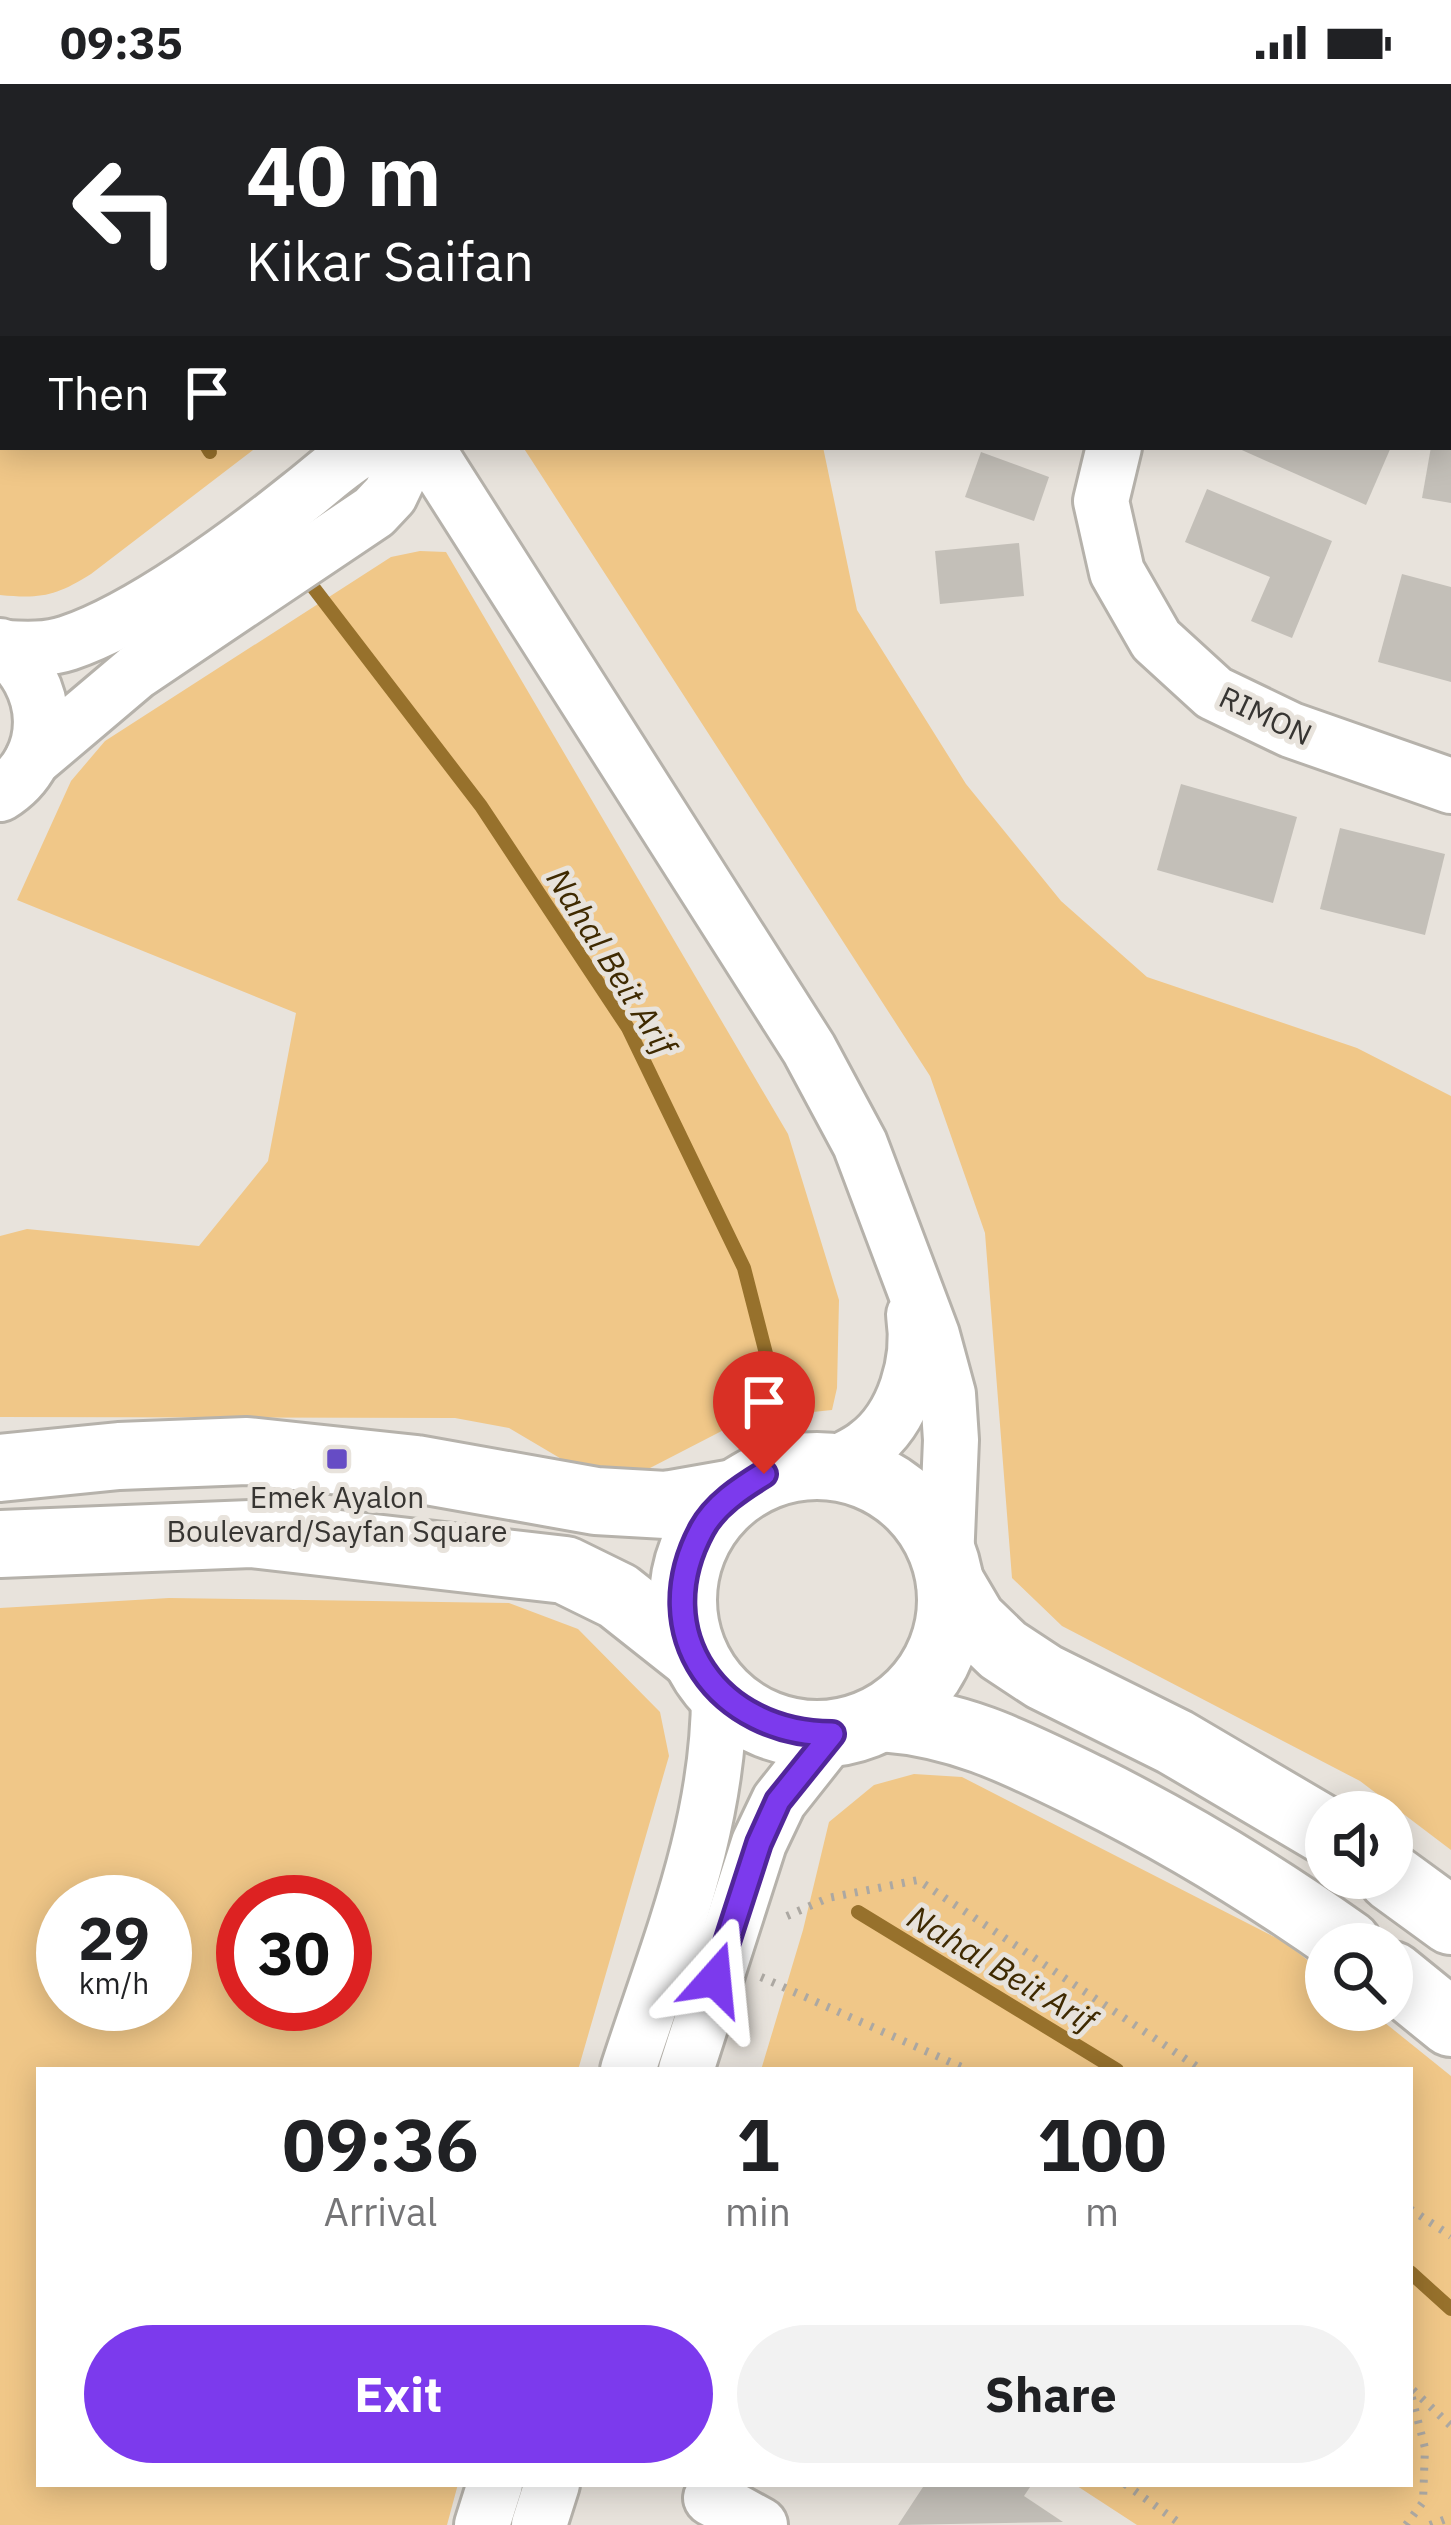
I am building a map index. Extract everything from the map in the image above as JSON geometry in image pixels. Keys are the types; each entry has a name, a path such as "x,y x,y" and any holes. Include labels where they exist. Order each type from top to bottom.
{"main road":[{"path":"0,1468 119,1456 247,1451 416,1468 596,1501 666,1505 734,1493"},
{"path":"707,1674 683,1613 686,1568 703,1526 734,1493 764,1474 798,1466 833,1466 863,1473 891,1487 915,1507 934,1532 973,1622 1017,1659 1175,1742 1305,1819"},
{"path":"0,1544 251,1534 565,1570 618,1596 707,1674 739,1709 768,1725 800,1734 857,1726 944,1726 1005,1747 1207,1850 1319,1923"},
{"path":"857,1726 908,1700 929,1675 944,1646 951,1615 948,1572"},
{"path":"1413,1893 1451,1921"},
{"path":"1413,1993 1451,2024"}],"street":[{"path":"2,647 37,650 65,644 132,615 361,450"},
{"path":"16,777 136,672 374,512 390,495 411,450"},
{"path":"428,450 835,1094 885,1203 948,1394 948,1572"},
{"name":"RIMON","path":"1113,450 1101,501 1117,572 1156,640 1214,693 1291,730 1451,786"},
{"path":"2,647 26,668 40,701 39,745 16,777"},
{"path":"833,1466 870,1445 905,1394 915,1357 906,1271"},
{"path":"629,2067 714,1791 719,1745 707,1674"},
{"path":"687,2067 759,1843 778,1801 857,1726"},
{"path":"482,2525 494,2487"},
{"path":"539,2525 551,2487"},
{"path":"711,2498 760,2525"}],"path":[{"path":"785,1916 828,1898 918,1880 1198,2067"},
{"path":"749,1972 961,2067"},
{"path":"1413,2211 1451,2236"},
{"path":"1413,2392 1451,2426"},
{"path":"1406,2525 1423,2502 1425,2448 1413,2401"},
{"path":"1129,2487 1182,2525"},
{"path":"1430,2525 1451,2517"}],"shaded area":[{"path":"0,450 253,450 91,574 38,596 0,595"},
{"path":"525,450 824,450 857,610 966,784 1061,901 1147,977 1357,1048 1451,1096 1451,1850 1413,1821 1413,1791 1373,1791 1062,1626 1012,1578 985,1233 930,1076"},
{"path":"446,552 788,1134 839,1300 832,1410 745,1419 650,1468 614,1473 575,1467 509,1428 455,1418 0,1417 0,1236 27,1229 199,1246 268,1161 296,1013 17,900 71,781 105,741 391,557"},
{"path":"169,1598 509,1603 578,1629 660,1712 669,1756 579,2067 36,2067 36,2487 457,2487 447,2525 0,2525 0,1608"},
{"path":"914,1774 962,1777 1286,1943 1305,1958 1305,2031 1395,2031 1451,2076 1451,2525 1137,2525 1079,2487 1413,2487 1413,2067 762,2067 829,1822 874,1785"}],"building":[{"path":"1242,450 1390,450 1366,505"},
{"path":"1430,450 1451,450 1451,503 1422,498"},
{"path":"981,452 1049,477 1034,521 965,497"},
{"path":"1207,489 1332,541 1292,638 1251,621 1270,577 1185,542"},
{"path":"1019,543 1024,596 940,604 935,551"},
{"path":"1402,574 1451,587 1451,682 1378,662"},
{"path":"1181,784 1297,817 1273,903 1157,870"},
{"path":"1340,828 1445,854 1425,935 1320,909"},
{"path":"923,2487 1030,2487 1024,2496 1063,2522 898,2525"}],"waterway":[{"name":"Nahal Beit Arif","path":"313,587 481,806 628,1028 744,1268 780,1408"},
{"name":"Nahal Beit Arif","path":"858,1912 1112,2067"},
{"name":"Nahal Beit Arif","path":"1413,2275 1451,2309"}],"place":[{"name":"Emek Ayalon Boulevard/Sayfan Square","path":"337,1459"}],"route":[{"path":"715,1979 759,1843 778,1801 832,1734 800,1734 768,1725 739,1709 714,1686 695,1657 683,1613 686,1568 703,1526 734,1493 764,1474"}]}
